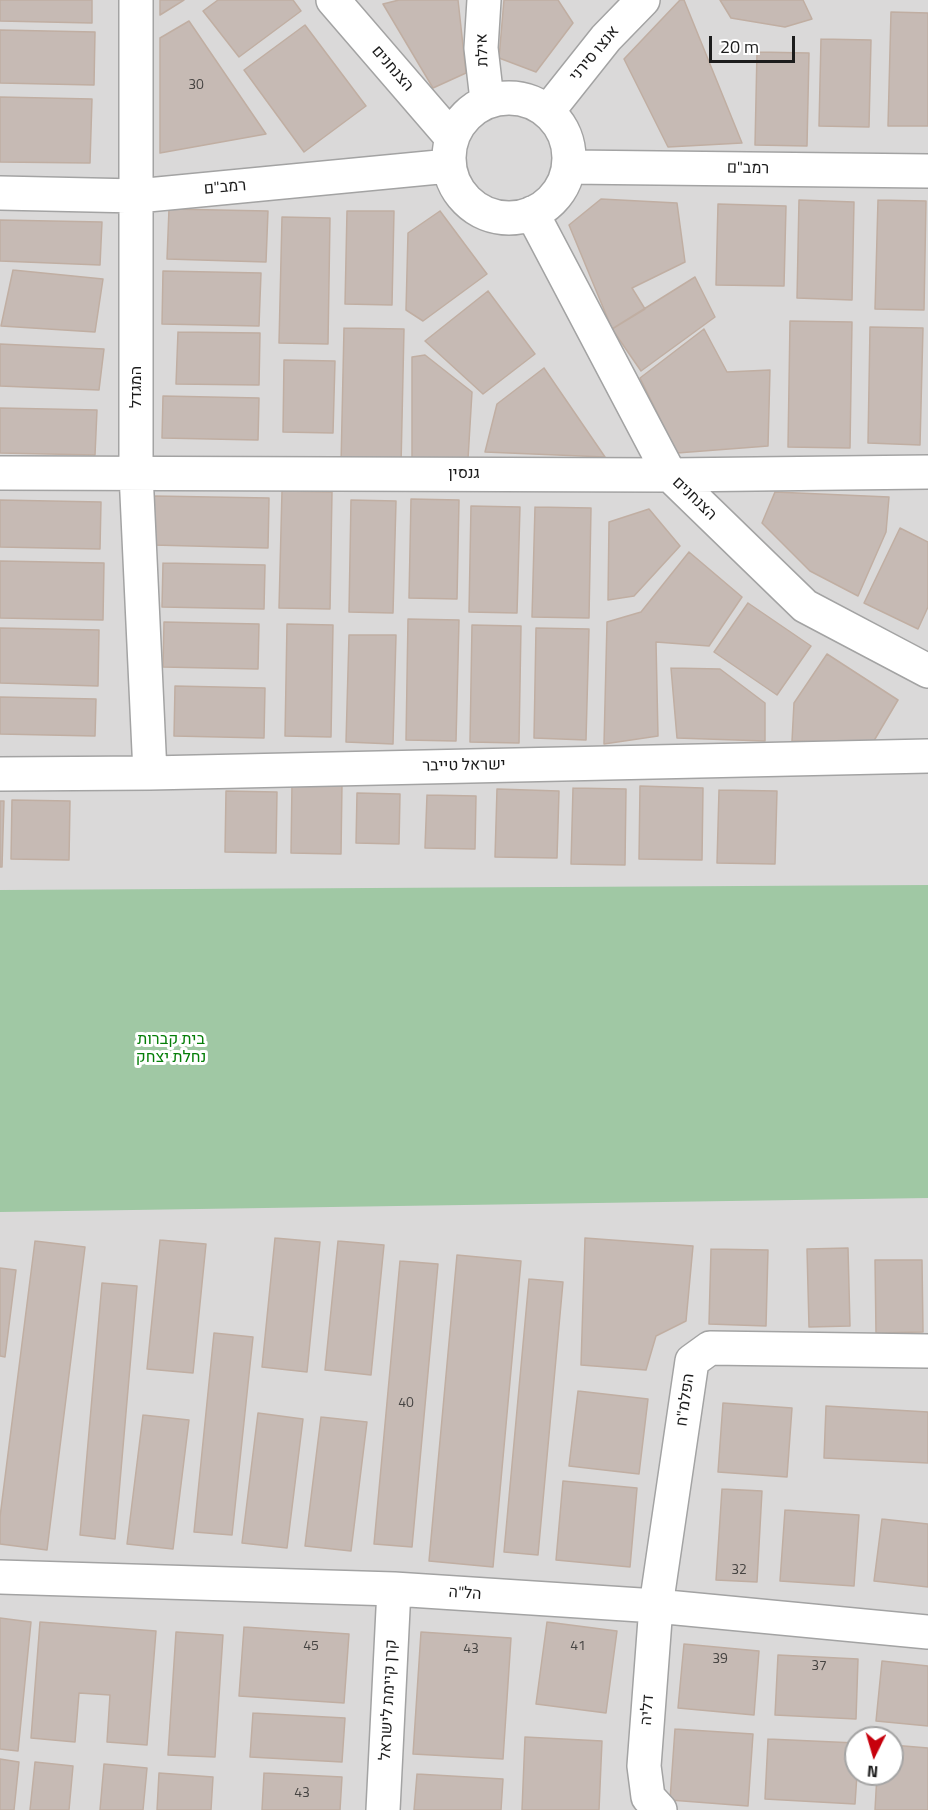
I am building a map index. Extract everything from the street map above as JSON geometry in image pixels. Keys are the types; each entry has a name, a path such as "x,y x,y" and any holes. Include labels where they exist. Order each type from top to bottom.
{"street":[{"name":"המגדל","path":"136,0 136,473 150,773"},
{"name":"הצנחנים","path":"333,0 450,152"},
{"name":"אילת","path":"484,0 481,48 487,100"},
{"name":"אנצו סירני","path":"548,111 606,39 643,0"},
{"path":"498,97 528,102 548,111 561,124 567,143 569,167 562,187 549,203 532,213 514,218 496,216 479,210 465,198 454,183 450,152 461,122 487,100 498,97"},
{"name":"רמב\"ם","path":"0,193 137,196 450,152"},
{"name":"רמב\"ם","path":"569,167 928,171"},
{"name":"הצנחנים","path":"532,213 670,475 805,606 928,671"},
{"name":"גנסין","path":"0,473 670,475 928,472"},
{"path":"889,757 921,744 928,736"},
{"name":"ישראל טייבר","path":"0,774 150,773 928,756"},
{"name":"הפלמ\"ח","path":"656,1606 692,1361 710,1348 928,1351"},
{"name":"הל\"ה","path":"0,1577 394,1589 656,1606 928,1632"},
{"name":"קרן קיימת לישראל","path":"383,1810 394,1589"},
{"name":"דליה","path":"656,1606 644,1766 648,1797 660,1810"}],"shaded area":[{"path":"0,0 928,0 928,1810 0,1810"}],"green space":[{"name":"בית קברות נחלת יצחק","path":"928,885 928,1198 0,1212 0,890"}],"building":[{"path":"0,0 92,0 92,23 0,21"},
{"path":"160,0 184,0 160,15"},
{"path":"218,0 293,0 301,11 239,57 203,11"},
{"path":"399,0 458,0 466,73 433,88 383,4"},
{"path":"504,0 558,0 573,23 536,72 499,58"},
{"path":"680,0 684,0 742,143 668,147 624,59"},
{"path":"720,0 803,0 812,19 785,27 731,18"},
{"path":"891,12 928,13 928,126 888,126"},
{"path":"189,21 266,134 160,153 160,38"},
{"path":"305,25 366,106 304,152 244,70"},
{"path":"0,30 95,32 94,85 0,83"},
{"path":"821,39 871,40 869,127 819,126"},
{"path":"757,52 809,53 807,146 755,145"},
{"path":"0,97 92,99 90,163 0,162"},
{"path":"601,199 677,203 685,262 632,288 645,309 612,329 569,225"},
{"path":"799,200 854,202 852,300 797,298"},
{"path":"878,200 926,201 924,310 875,309"},
{"path":"718,204 786,206 784,286 716,285"},
{"path":"169,209 268,211 266,262 167,259"},
{"path":"347,211 394,211 392,305 345,304"},
{"path":"440,211 487,274 423,321 406,310 408,233"},
{"path":"282,217 330,218 328,344 279,343"},
{"path":"0,220 102,222 100,265 0,261"},
{"path":"13,270 103,279 95,332 1,326"},
{"path":"163,271 261,273 259,326 162,324"},
{"path":"695,277 715,317 641,371 612,329"},
{"path":"488,291 535,354 483,394 425,341"},
{"path":"790,321 852,322 850,448 788,447"},
{"path":"870,327 923,328 920,445 868,443"},
{"path":"344,328 404,329 401,466 341,465"},
{"path":"704,329 727,372 770,370 768,446 677,453 640,378"},
{"path":"178,332 260,333 259,385 176,384"},
{"path":"0,344 104,349 99,390 0,386"},
{"path":"425,355 472,392 468,459 412,462 412,357"},
{"path":"284,360 335,361 333,433 283,432"},
{"path":"544,368 605,457 485,452 497,404"},
{"path":"163,396 259,398 258,440 162,438"},
{"path":"0,408 97,410 95,455 0,453"},
{"path":"282,491 332,492 330,609 279,608"},
{"path":"775,492 889,497 886,532 858,596 810,571 762,523"},
{"path":"154,496 269,498 268,548 153,545"},
{"path":"411,499 459,500 457,599 409,598"},
{"path":"0,500 101,502 100,549 0,547"},
{"path":"351,500 396,501 393,613 349,612"},
{"path":"471,506 520,507 517,613 469,612"},
{"path":"535,507 591,508 589,618 532,617"},
{"path":"649,509 680,546 634,596 608,600 609,522"},
{"path":"900,528 928,542 928,607 918,629 864,603"},
{"path":"689,552 742,597 709,646 656,642 658,736 604,744 607,622 641,612"},
{"path":"0,561 104,563 103,620 0,618"},
{"path":"163,563 265,565 264,609 162,607"},
{"path":"748,603 811,646 777,695 714,652"},
{"path":"408,619 459,620 456,741 406,740"},
{"path":"164,622 259,624 258,669 163,667"},
{"path":"287,624 333,625 331,737 285,736"},
{"path":"472,625 521,626 519,743 470,742"},
{"path":"0,628 99,630 98,686 0,683"},
{"path":"536,628 589,629 586,740 534,738"},
{"path":"349,635 396,635 393,744 346,742"},
{"path":"827,654 898,700 872,744 792,741 794,703"},
{"path":"671,668 720,669 765,703 765,741 677,738"},
{"path":"175,686 265,688 264,738 174,736"},
{"path":"0,697 96,699 95,736 0,734"},
{"path":"292,783 342,784 341,854 291,853"},
{"path":"640,786 703,788 702,860 639,859"},
{"path":"573,788 626,789 625,865 571,864"},
{"path":"497,789 559,791 557,858 495,857"},
{"path":"719,790 777,791 775,864 717,863"},
{"path":"226,791 277,792 276,853 225,852"},
{"path":"357,793 400,794 399,844 356,843"},
{"path":"427,795 476,796 475,849 425,848"},
{"path":"12,800 70,801 69,860 11,859"},
{"path":"0,801 4,801 2,867 0,867"},
{"path":"275,1238 320,1242 307,1372 262,1367"},
{"path":"585,1238 693,1246 686,1321 656,1336 646,1370 581,1365"},
{"path":"160,1240 206,1244 193,1373 147,1369"},
{"path":"35,1241 85,1247 47,1550 0,1544 0,1517"},
{"path":"338,1241 384,1245 371,1375 325,1370"},
{"path":"848,1248 850,1326 809,1327 807,1249"},
{"path":"711,1249 768,1250 766,1326 709,1324"},
{"path":"457,1255 521,1261 493,1567 429,1561"},
{"path":"875,1260 922,1260 923,1332 876,1333"},
{"path":"400,1261 438,1264 412,1547 374,1544"},
{"path":"0,1268 16,1270 5,1357 0,1356"},
{"path":"529,1279 563,1282 538,1555 504,1552"},
{"path":"102,1283 137,1286 115,1539 80,1535"},
{"path":"214,1333 253,1337 232,1535 194,1532"},
{"path":"578,1391 648,1399 639,1474 569,1466"},
{"path":"723,1403 792,1408 787,1477 718,1472"},
{"path":"826,1406 928,1412 928,1463 824,1458"},
{"path":"258,1413 303,1419 287,1548 242,1543"},
{"path":"143,1415 189,1420 173,1549 127,1544"},
{"path":"321,1417 367,1422 351,1551 305,1546"},
{"path":"563,1481 637,1488 630,1567 556,1560"},
{"path":"722,1489 762,1491 757,1582 716,1580"},
{"path":"785,1510 859,1515 854,1586 780,1581"},
{"path":"882,1519 928,1524 928,1587 874,1581"},
{"path":"0,1618 31,1622 18,1751 0,1749"},
{"path":"40,1622 156,1631 147,1745 107,1742 110,1695 79,1693 75,1742 31,1738"},
{"path":"547,1622 617,1631 606,1713 536,1704"},
{"path":"244,1627 349,1634 344,1703 239,1696"},
{"path":"176,1632 223,1635 215,1757 168,1755"},
{"path":"421,1632 511,1638 503,1759 413,1754"},
{"path":"684,1644 759,1651 754,1715 678,1708"},
{"path":"778,1655 858,1659 856,1719 775,1715"},
{"path":"882,1661 928,1666 928,1726 876,1721"},
{"path":"253,1713 345,1718 342,1762 250,1757"},
{"path":"675,1729 753,1734 748,1806 670,1800"},
{"path":"525,1737 602,1741 599,1810 522,1810"},
{"path":"768,1739 844,1742 844,1786 856,1786 855,1804 765,1799"},
{"path":"904,1746 928,1748 928,1810 875,1810 876,1786 904,1786"},
{"path":"0,1759 19,1762 14,1810 0,1810"},
{"path":"35,1762 73,1766 69,1810 30,1810"},
{"path":"104,1764 147,1768 143,1810 100,1810"},
{"path":"159,1773 213,1777 211,1810 157,1810"},
{"path":"264,1773 342,1777 340,1810 262,1810"},
{"path":"417,1774 503,1779 501,1810 414,1810"}]}
